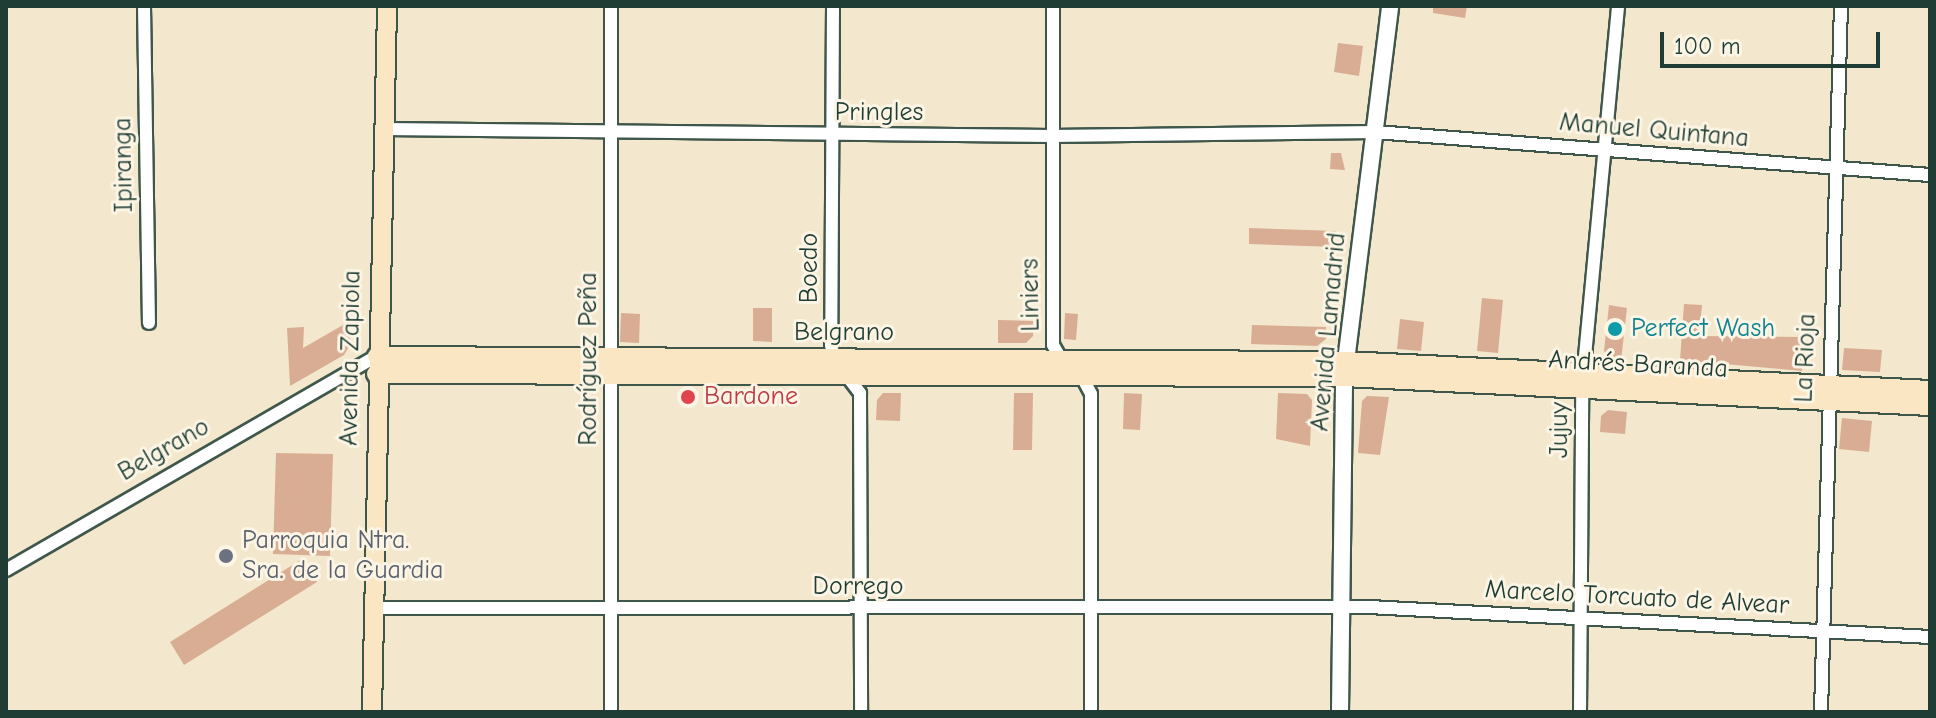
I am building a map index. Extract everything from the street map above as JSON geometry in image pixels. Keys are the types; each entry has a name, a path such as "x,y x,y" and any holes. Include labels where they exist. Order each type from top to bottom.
{"main road":[{"name":"Avenida Zapiola","path":"372,712 387,6"},
{"name":"Belgrano","path":"611,367 834,359 1059,359 1345,369"},
{"name":"Belgrano","path":"377,365 611,367 848,375 1082,375 1345,369"},
{"name":"Andrés Baranda","path":"1345,369 1827,393 1930,406"},
{"name":"Andrés Baranda","path":"1827,393 1930,390"}],"street":[{"name":"Ipiranga","path":"144,6 149,323"},
{"name":"Rodríguez Peña","path":"611,6 611,712"},
{"name":"Boedo","path":"833,6 834,359"},
{"name":"Liniers","path":"1053,6 1053,345 1059,359 1082,375"},
{"name":"Avenida Lamadrid","path":"1340,712 1345,369 1390,6"},
{"name":"Jujuy","path":"1580,712 1583,381 1618,6"},
{"name":"La Rioja","path":"1821,712 1827,393 1841,6"},
{"name":"Pringles","path":"383,129 1051,136 1375,132"},
{"name":"Manuel Quintana","path":"1375,132 1930,175"},
{"path":"834,359 860,393 861,712"},
{"name":"Belgrano","path":"6,570 347,375 377,365"},
{"path":"1082,375 1091,394 1091,712"},
{"name":"Dorrego","path":"375,608 1090,610 1341,606"},
{"name":"Marcelo Torcuato de Alvear","path":"1341,606 1581,616 1930,637"}],"building":[{"path":"1433,6 1467,6 1465,18 1433,13"},
{"path":"1338,43 1363,46 1359,76 1334,72"},
{"path":"1331,153 1341,153 1345,170 1330,169"},
{"path":"1249,228 1336,231 1335,247 1249,244"},
{"path":"1482,298 1503,300 1498,353 1477,351"},
{"path":"1684,304 1702,305 1699,336 1803,337 1802,371 1680,360"},
{"name":"Perfect Wash","path":"1609,305 1627,308 1621,361 1610,360 1604,351"},
{"path":"753,308 772,308 772,342 753,341"},
{"path":"621,313 640,314 639,343 620,342"},
{"path":"1065,313 1078,314 1076,340 1064,339"},
{"path":"1400,319 1424,322 1421,351 1397,349"},
{"path":"998,320 1033,321 1033,336 1026,343 998,343"},
{"path":"350,321 350,345 344,355 290,386 287,328 304,327 303,348"},
{"path":"1252,325 1326,327 1326,339 1317,346 1251,344"},
{"path":"1844,348 1882,350 1880,372 1842,370"},
{"path":"883,393 901,393 900,421 876,420 877,400"},
{"path":"1014,393 1033,393 1032,450 1013,450"},
{"path":"1124,393 1142,394 1140,430 1123,429"},
{"path":"1278,393 1307,394 1312,400 1310,446 1276,439"},
{"path":"1367,396 1389,397 1380,455 1358,453 1362,401"},
{"path":"1608,410 1627,412 1625,434 1600,432 1601,416"},
{"path":"1842,418 1872,421 1869,452 1839,449"},
{"path":"276,453 333,454 330,556 273,554"},
{"path":"302,559 317,582 184,665 170,642"}],"place":[{"name":"Perfect Wash","path":"1615,329"},
{"name":"Bardone","path":"688,397"},
{"name":"Parroquia Ntra. Sra. de la Guardia","path":"226,556"}]}
